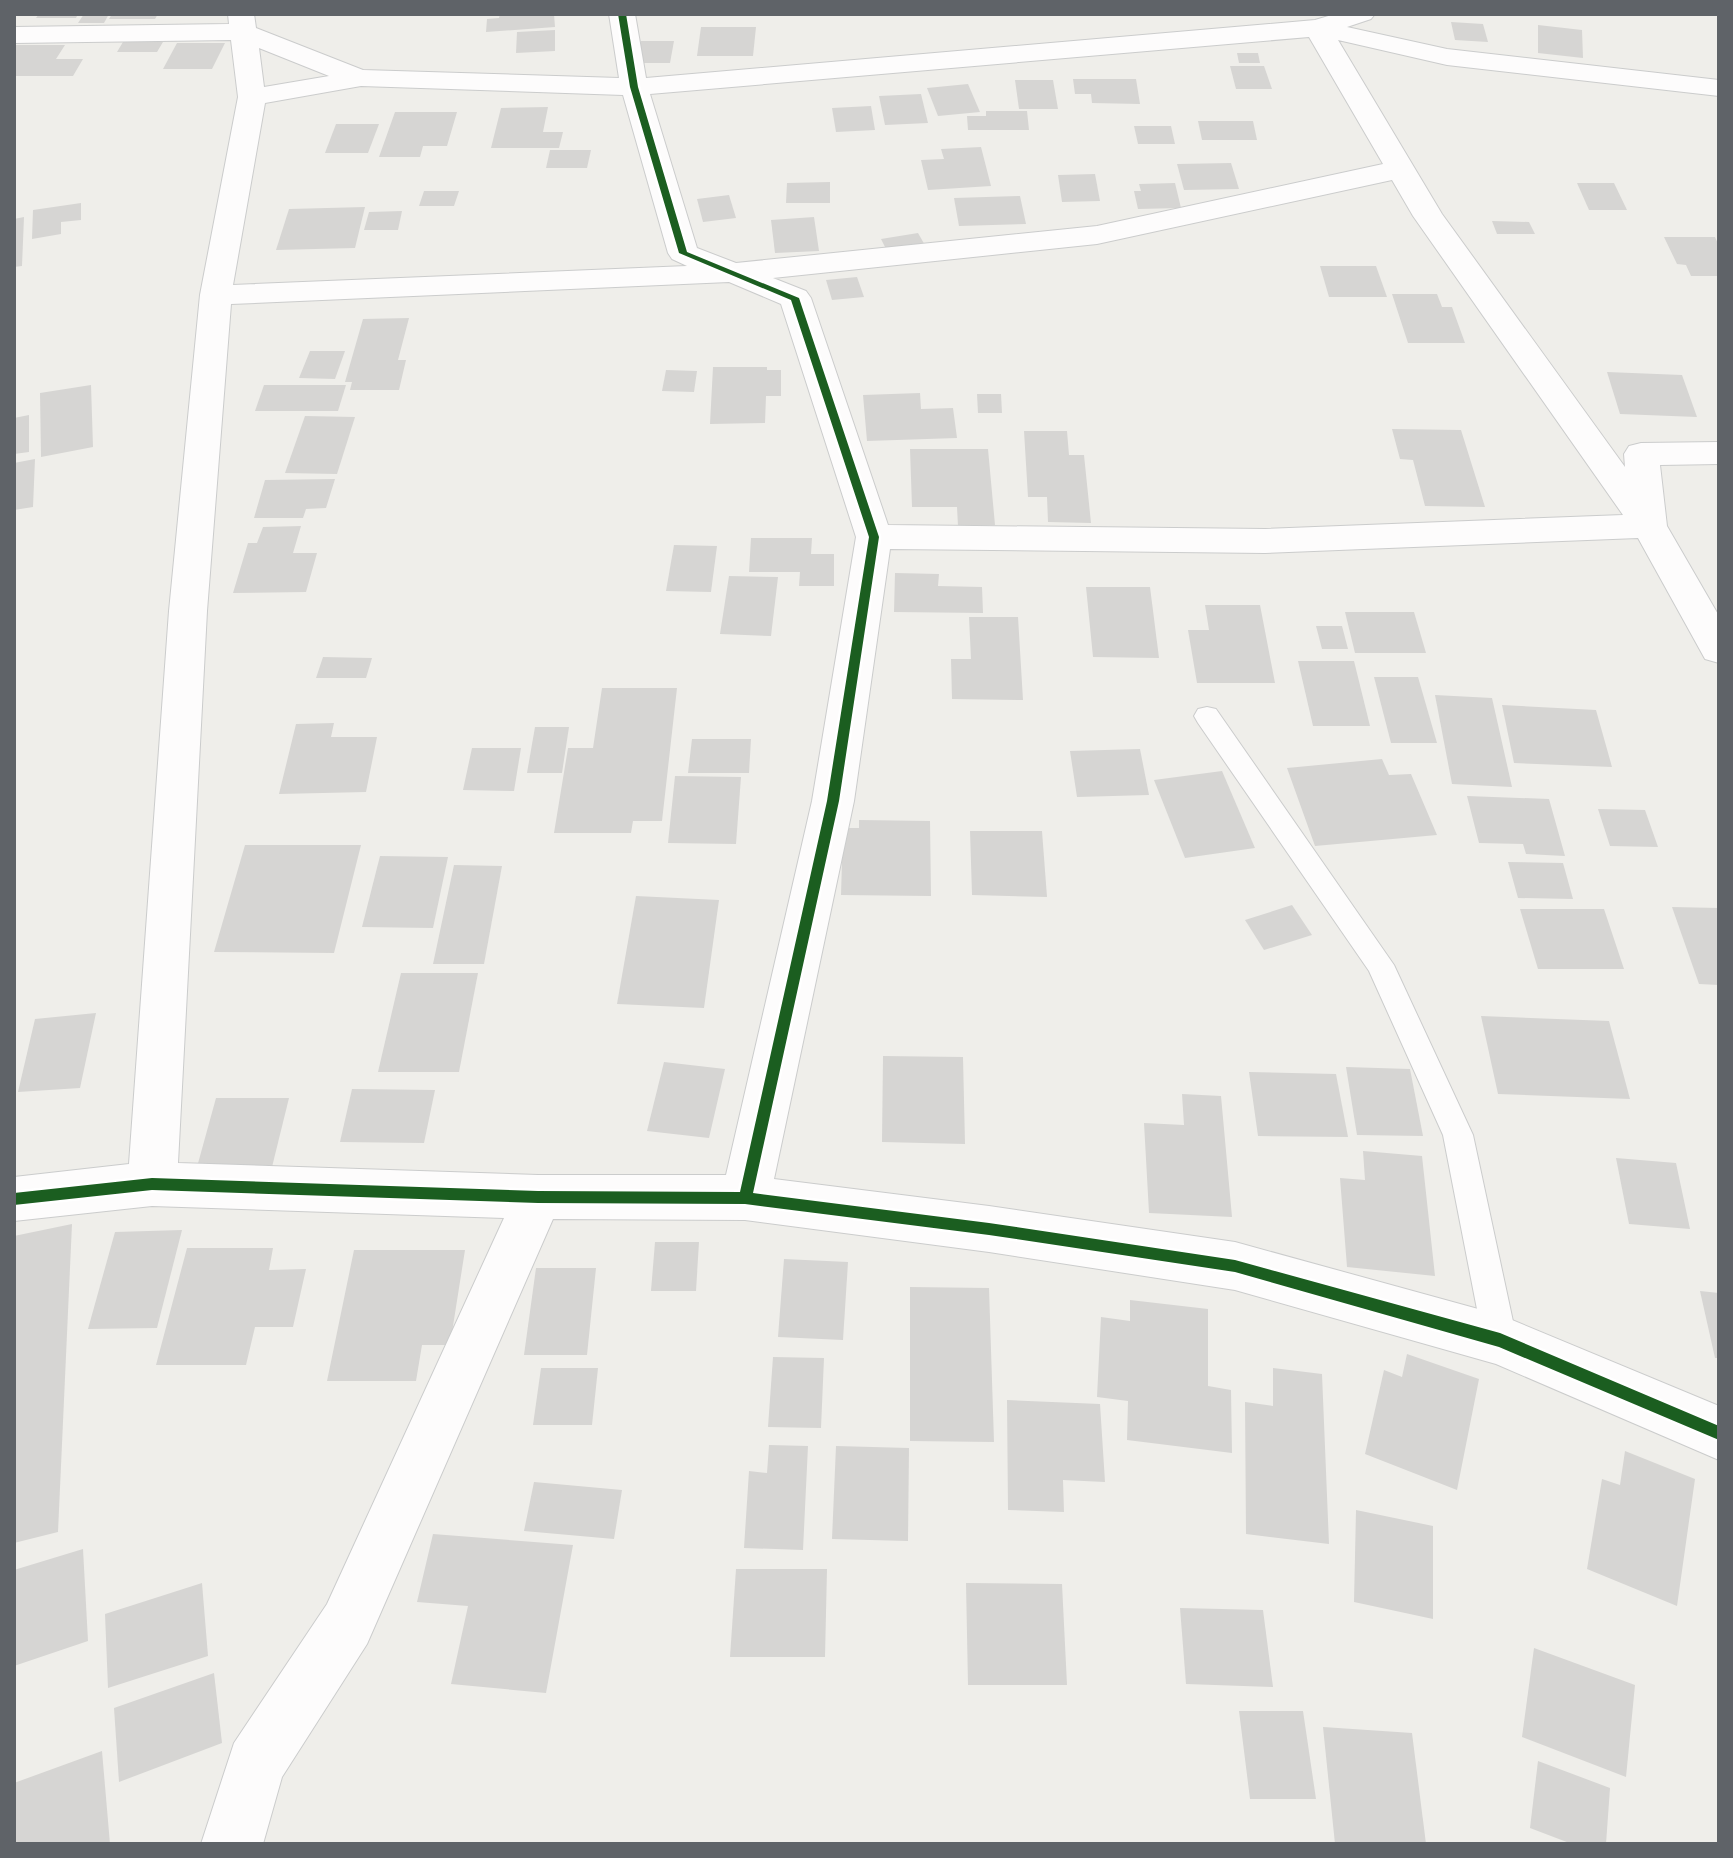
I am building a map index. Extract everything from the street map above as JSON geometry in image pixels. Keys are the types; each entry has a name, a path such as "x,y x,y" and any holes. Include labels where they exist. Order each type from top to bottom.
{"street":[{"path":"622,14 634,87 683,253 795,298 874,537 833,801 745,1198"},
{"path":"252,97 361,78 634,87 1362,14"},
{"path":"1308,21 1447,57 1719,88"},
{"path":"1308,21 1428,216 1649,526 1719,649"},
{"path":"14,35 241,23 361,78"},
{"path":"152,1184 188,611 216,295 252,97 241,23"},
{"path":"216,295 733,273 1097,235 1401,169"},
{"path":"1649,526 1641,454 1719,453"},
{"path":"874,537 1265,541 1649,526"},
{"path":"14,1199 152,1184 538,1197 745,1198 989,1229 1235,1266 1500,1340 1719,1433"},
{"path":"232,1844 255,1764 347,1624 538,1197"}],"lane":[{"path":"1207,716 1380,965 1458,1135 1500,1340"}],"building":[{"path":"39,14 78,14 76,18 36,18"},
{"path":"84,14 109,14 104,23 78,23"},
{"path":"112,14 158,14 155,19 109,19"},
{"path":"500,14 554,14 555,27 486,32 487,19 499,18"},
{"path":"1451,22 1483,24 1488,42 1455,40"},
{"path":"1538,25 1582,30 1583,58 1538,53"},
{"path":"701,27 756,27 753,56 697,56"},
{"path":"555,30 555,51 516,53 517,32"},
{"path":"641,41 674,41 670,63 637,63"},
{"path":"123,42 163,42 157,52 117,52"},
{"path":"177,43 225,43 212,69 163,69"},
{"path":"15,45 65,45 56,59 83,59 73,76 14,76"},
{"path":"1237,53 1258,53 1260,63 1239,63"},
{"path":"1230,66 1264,66 1272,89 1236,89"},
{"path":"1073,79 1136,79 1140,104 1092,103 1091,94 1075,94"},
{"path":"1015,80 1053,80 1058,109 1019,109"},
{"path":"968,84 980,112 938,116 927,88"},
{"path":"921,94 928,123 885,125 879,96"},
{"path":"871,106 875,130 836,132 832,108"},
{"path":"548,107 543,132 563,132 559,148 491,148 501,108"},
{"path":"986,111 1027,111 1029,130 968,130 967,116 986,116"},
{"path":"395,112 457,112 447,146 423,146 420,157 379,157"},
{"path":"1198,121 1253,121 1257,140 1202,140"},
{"path":"336,124 379,124 368,153 325,153"},
{"path":"1134,126 1171,126 1175,144 1138,144"},
{"path":"981,147 991,186 928,190 921,160 944,159 941,149"},
{"path":"550,150 591,150 587,168 546,168"},
{"path":"1231,163 1239,189 1184,190 1177,164"},
{"path":"1095,174 1100,201 1062,202 1058,175"},
{"path":"830,182 830,203 786,203 787,183"},
{"path":"1175,183 1181,208 1138,209 1134,191 1141,191 1139,184"},
{"path":"1577,183 1614,183 1627,210 1589,210"},
{"path":"424,191 459,191 454,206 419,206"},
{"path":"729,195 736,218 703,222 697,199"},
{"path":"1020,196 1026,224 959,226 954,198"},
{"path":"81,203 81,220 61,222 61,234 32,239 33,210"},
{"path":"365,207 355,248 276,250 289,209"},
{"path":"402,211 398,230 364,230 369,212"},
{"path":"24,217 22,266 14,267 14,219"},
{"path":"814,217 819,251 775,253 771,220"},
{"path":"1492,221 1529,222 1535,234 1497,234"},
{"path":"918,233 926,247 888,253 881,239"},
{"path":"1664,237 1715,237 1719,246 1719,276 1691,276 1686,265 1677,264"},
{"path":"1320,266 1376,266 1387,297 1329,297"},
{"path":"857,277 864,297 832,300 826,280"},
{"path":"1392,294 1437,294 1442,307 1452,307 1465,343 1408,343"},
{"path":"409,318 398,360 406,360 399,390 350,390 352,382 345,382 363,319"},
{"path":"310,351 345,351 335,379 299,378"},
{"path":"713,367 781,370 781,396 766,396 765,423 710,424"},
{"path":"666,370 697,371 694,392 662,391"},
{"path":"1607,372 1682,375 1697,417 1620,414"},
{"path":"91,385 93,447 41,457 40,393"},
{"path":"264,385 346,385 338,411 255,411"},
{"path":"920,393 921,409 953,408 957,438 867,441 863,395"},
{"path":"977,394 1001,394 1002,413 978,413"},
{"path":"29,415 29,452 14,454 14,418"},
{"path":"305,416 355,417 337,474 285,473"},
{"path":"1392,429 1461,430 1485,507 1425,506 1413,460 1400,459"},
{"path":"1024,431 1067,431 1069,455 1084,455 1091,523 1048,522 1047,497 1028,497"},
{"path":"910,449 988,449 995,525 958,526 957,507 912,507"},
{"path":"35,459 33,507 14,510 14,463"},
{"path":"335,479 326,508 306,509 303,518 254,518 265,480"},
{"path":"301,526 293,553 317,553 306,592 233,593 248,543 257,543 263,527"},
{"path":"751,538 812,538 811,554 834,554 834,586 799,586 800,572 749,572"},
{"path":"674,545 717,546 711,592 666,591"},
{"path":"895,573 939,574 938,586 982,587 983,613 894,612"},
{"path":"729,576 778,577 771,636 720,634"},
{"path":"1086,587 1150,587 1159,658 1093,657"},
{"path":"1205,605 1260,605 1275,683 1197,683 1188,630 1209,630"},
{"path":"1345,612 1414,612 1426,653 1355,653"},
{"path":"969,617 1018,617 1023,700 952,699 951,659 971,659"},
{"path":"1316,626 1342,626 1348,649 1322,649"},
{"path":"323,657 372,658 366,678 316,678"},
{"path":"1298,661 1354,661 1370,726 1313,726"},
{"path":"1374,677 1418,677 1437,743 1391,743"},
{"path":"602,688 677,688 662,821 633,821 631,833 554,833 568,748 593,748"},
{"path":"1435,695 1492,698 1512,787 1452,784"},
{"path":"1502,705 1596,710 1612,767 1514,763"},
{"path":"334,723 331,737 377,737 366,792 279,794 296,724"},
{"path":"535,727 569,727 562,773 527,773"},
{"path":"692,739 751,739 749,773 688,773"},
{"path":"472,748 521,748 514,791 463,790"},
{"path":"1140,749 1149,795 1077,797 1070,751"},
{"path":"1382,759 1389,775 1411,774 1437,835 1315,846 1287,768"},
{"path":"1222,771 1255,848 1185,858 1154,780"},
{"path":"675,776 741,777 736,844 668,843"},
{"path":"1467,796 1549,799 1565,856 1526,854 1523,844 1479,843"},
{"path":"1598,809 1645,810 1658,847 1610,846"},
{"path":"859,820 930,821 931,896 841,895 843,828 859,828"},
{"path":"970,831 1042,831 1047,897 972,895"},
{"path":"245,845 361,845 334,953 214,952"},
{"path":"380,856 448,857 433,928 362,927"},
{"path":"1508,862 1563,863 1573,899 1518,898"},
{"path":"454,865 502,866 484,964 433,964"},
{"path":"636,896 719,900 704,1008 617,1004"},
{"path":"1292,905 1312,935 1264,950 1245,920"},
{"path":"1672,907 1719,908 1719,985 1699,984"},
{"path":"1520,909 1604,909 1624,969 1538,969"},
{"path":"401,973 478,973 459,1072 378,1072"},
{"path":"96,1013 80,1088 18,1092 35,1019"},
{"path":"1481,1016 1609,1021 1630,1099 1498,1094"},
{"path":"883,1056 963,1057 965,1144 882,1142"},
{"path":"664,1062 725,1069 709,1138 647,1131"},
{"path":"1346,1067 1410,1069 1423,1136 1357,1135"},
{"path":"1249,1072 1336,1074 1348,1137 1258,1136"},
{"path":"352,1089 435,1090 424,1143 340,1142"},
{"path":"1182,1094 1221,1096 1232,1217 1149,1213 1144,1123 1184,1125"},
{"path":"216,1098 289,1098 272,1167 197,1167"},
{"path":"1363,1151 1422,1156 1435,1276 1347,1267 1340,1178 1365,1180"},
{"path":"1616,1158 1676,1163 1690,1229 1629,1224"},
{"path":"72,1224 58,1532 14,1543 14,1236"},
{"path":"182,1230 157,1328 88,1329 115,1232"},
{"path":"655,1242 699,1242 696,1291 651,1291"},
{"path":"187,1248 273,1248 269,1270 306,1269 293,1327 255,1327 246,1365 156,1365"},
{"path":"354,1250 465,1250 450,1345 422,1345 416,1381 327,1381"},
{"path":"784,1259 848,1262 843,1340 778,1337"},
{"path":"536,1268 596,1268 587,1355 524,1355"},
{"path":"910,1287 989,1288 994,1442 910,1441"},
{"path":"1700,1291 1719,1293 1719,1358 1715,1358"},
{"path":"1130,1300 1208,1309 1208,1386 1231,1390 1232,1453 1127,1440 1128,1401 1097,1397 1101,1317 1130,1321"},
{"path":"1407,1354 1479,1379 1457,1490 1365,1454 1384,1370 1402,1377"},
{"path":"773,1357 824,1358 821,1428 768,1427"},
{"path":"541,1368 598,1368 592,1425 533,1425"},
{"path":"1273,1368 1322,1374 1329,1544 1246,1534 1245,1402 1273,1406"},
{"path":"1007,1400 1100,1404 1105,1482 1063,1480 1064,1512 1008,1510"},
{"path":"769,1445 808,1446 803,1550 744,1548 749,1471 767,1473"},
{"path":"836,1446 909,1448 908,1541 832,1539"},
{"path":"1625,1451 1695,1479 1677,1606 1587,1569 1602,1479 1620,1485"},
{"path":"534,1482 622,1490 614,1539 524,1531"},
{"path":"1356,1510 1433,1526 1433,1619 1354,1602"},
{"path":"433,1534 573,1545 546,1693 451,1684 468,1606 417,1602"},
{"path":"83,1549 88,1641 14,1666 14,1570"},
{"path":"736,1569 827,1569 825,1657 730,1657"},
{"path":"202,1583 208,1656 108,1688 105,1614"},
{"path":"966,1583 1062,1584 1067,1685 968,1685"},
{"path":"1180,1608 1263,1610 1273,1687 1186,1684"},
{"path":"1534,1648 1635,1685 1626,1777 1522,1737"},
{"path":"214,1673 222,1743 119,1782 114,1708"},
{"path":"1239,1711 1303,1711 1316,1799 1250,1799"},
{"path":"1323,1727 1412,1733 1426,1844 1335,1844"},
{"path":"102,1751 110,1844 14,1844 14,1783"},
{"path":"1538,1761 1610,1788 1606,1844 1572,1844 1530,1828"}],"cycle path":[{"path":"622,14 634,87 683,253 795,298 874,537 833,801 745,1198"},
{"path":"14,1199 152,1184 538,1197 745,1198 989,1229 1235,1266 1500,1340 1719,1433"}]}
